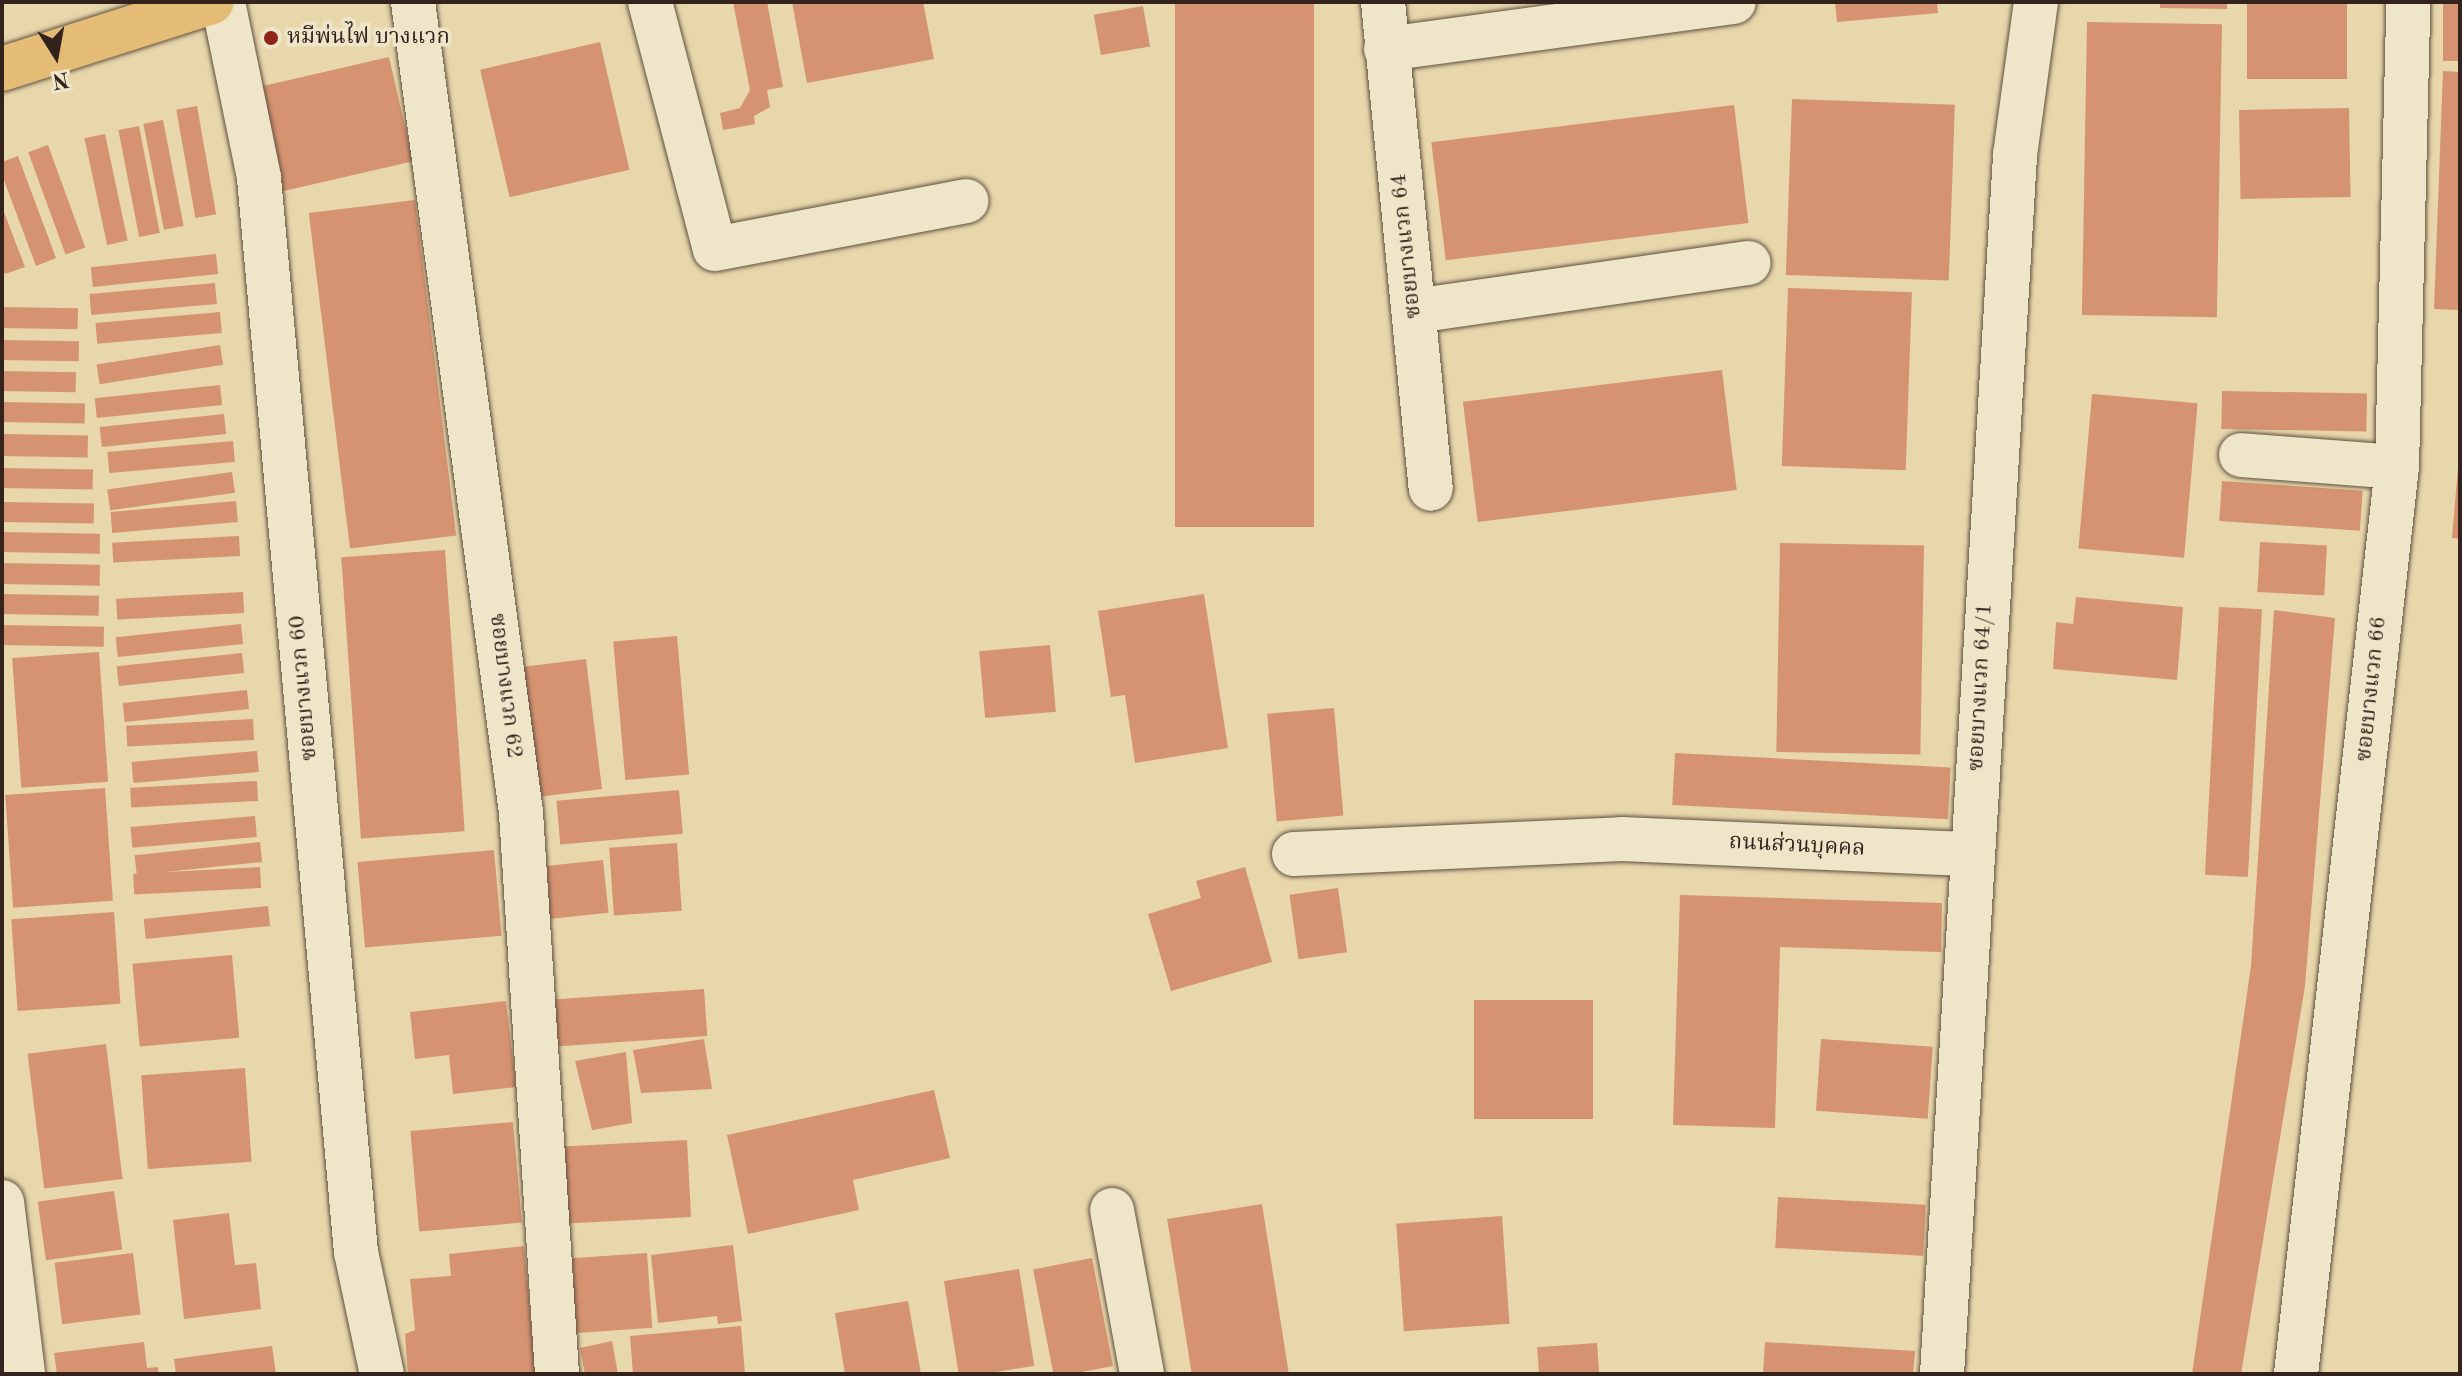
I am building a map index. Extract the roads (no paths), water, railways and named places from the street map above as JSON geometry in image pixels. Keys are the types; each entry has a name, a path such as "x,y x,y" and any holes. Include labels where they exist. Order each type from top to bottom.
{"main road":[{"path":"2,69 212,2"}],"street":[{"name":"ซอยบางแวก 60","path":"223,2 259,178 356,1252 382,1374"},
{"name":"ซอยบางแวก 62","path":"413,2 521,813 557,1374"},
{"path":"650,2 715,249 966,201"},
{"name":"ซอยบางแวก 64","path":"1383,2 1431,489"},
{"path":"1386,49 1734,2"},
{"name":"ซอยบางแวก 64/1","path":"1942,1374 2015,155 2036,2"},
{"name":"ซอยบางแวก 66","path":"2296,1374 2397,467 2408,2"},
{"path":"1415,311 1749,263"},
{"path":"2241,455 2397,467"},
{"name":"ถนนส่วนบุคคล","path":"1294,854 1622,839 1972,854"},
{"path":"1112,1210 1142,1374"},
{"path":"3,1226 23,1374"}],"place":[{"name":"หมีพ่นไฟ บางแวก","path":"271,38"}]}
